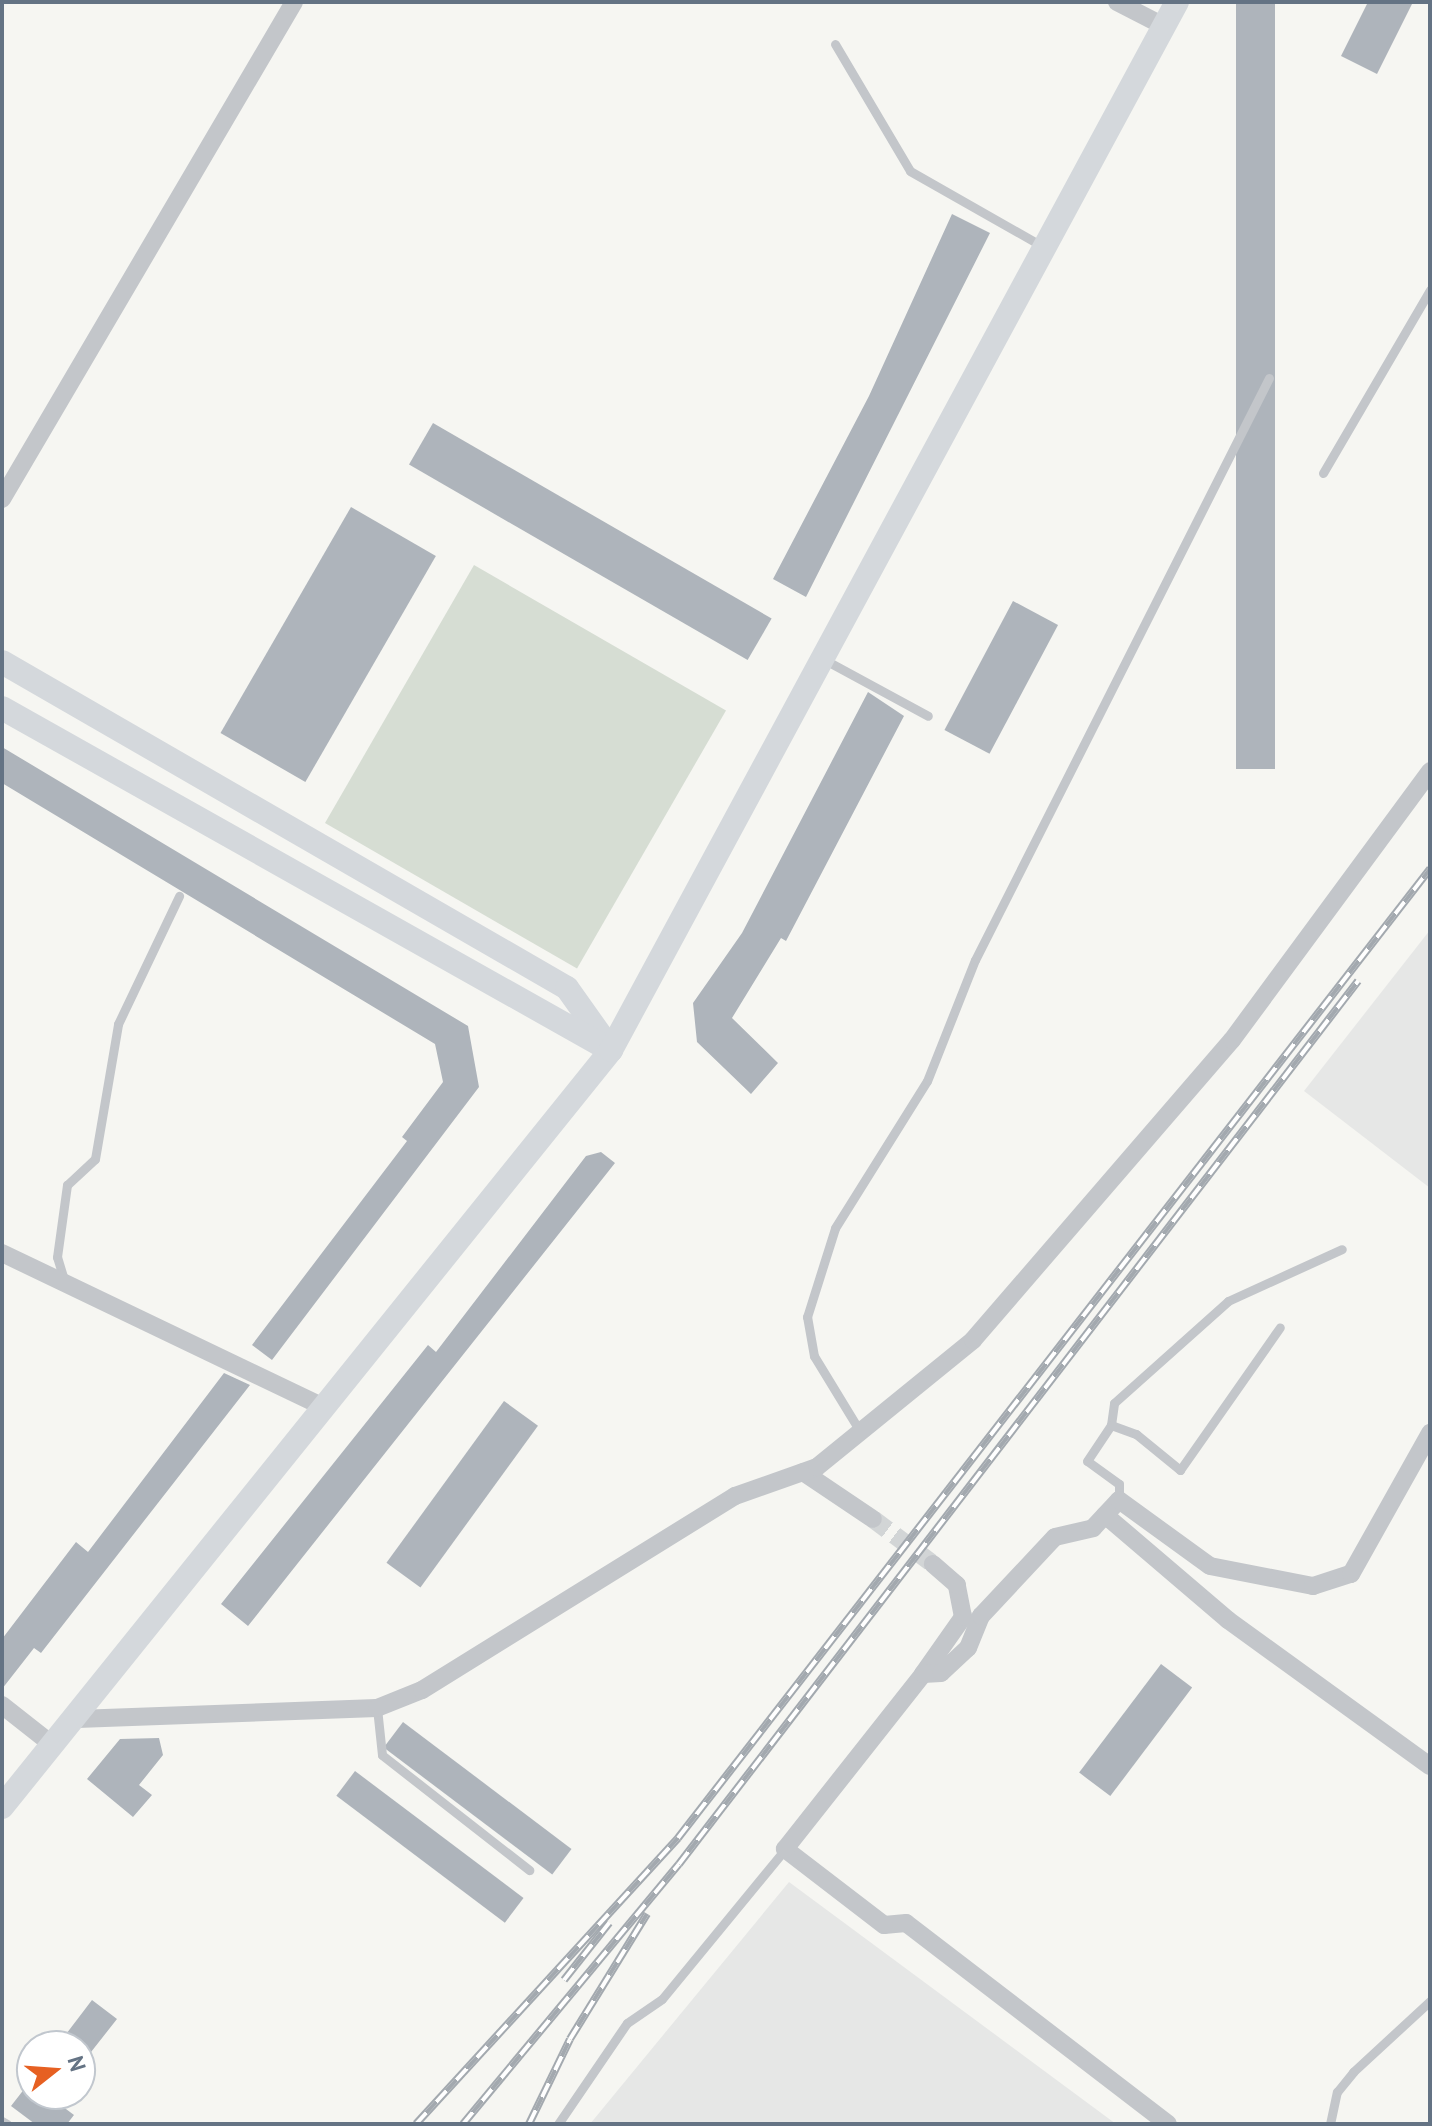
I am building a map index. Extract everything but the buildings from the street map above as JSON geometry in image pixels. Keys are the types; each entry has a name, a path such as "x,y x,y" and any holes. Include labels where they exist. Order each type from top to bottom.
{"main road":[{"path":"2,1807 77,1719 611,1050 1177,2"},
{"path":"2,662 567,988 611,1050"},
{"path":"2,708 611,1050"}],"street":[{"path":"2,499 294,2"},
{"path":"1117,2 1164,26"},
{"path":"77,1719 377,1708 422,1690 735,1496 803,1472 861,1433 973,1340 1222,1052 1430,771"},
{"path":"2,1253 325,1408"},
{"path":"923,1674 941,1673 968,1648 981,1616 1022,1565 1055,1537 1093,1528 1119,1500 1210,1566 1313,1586 1351,1574 1430,1433"},
{"path":"803,1472 873,1519"},
{"path":"1105,1515 1228,1620 1430,1766"},
{"path":"933,1564 957,1585 963,1617 923,1674 785,1849 884,1925 906,1923 1168,2124"},
{"path":"2,1705 54,1746"}],"lane":[{"path":"835,44 910,171 1045,247"},
{"path":"1323,473 1430,290"},
{"path":"861,1433 814,1356 807,1317 835,1228 927,1081 975,960 1269,378"},
{"path":"822,659 928,716"},
{"path":"65,1283 57,1257 67,1185 95,1159 118,1024 179,896"},
{"path":"1119,1500 1119,1484 1087,1461 1111,1425 1114,1403 1228,1301 1342,1249"},
{"path":"1111,1425 1136,1434 1180,1470 1280,1327"},
{"path":"377,1708 382,1755 529,1870"},
{"path":"558,2124 627,2023 662,1999 785,1849"},
{"path":"1330,2124 1337,2092 1353,2072 1430,2001"}],"shaded area":[{"path":"474,565 726,710 577,969 325,823"},
{"path":"1430,930 1430,1188 1304,1091"},
{"path":"789,1882 1116,2124 590,2124"}],"tunnel":[{"path":"873,1519 933,1564"}],"railway":[{"path":"416,2124 678,1838 1430,869"},
{"path":"463,2124 679,1864 1358,981"},
{"path":"529,2124 570,2039 647,1914"},
{"path":"564,1980 609,1923"}]}
